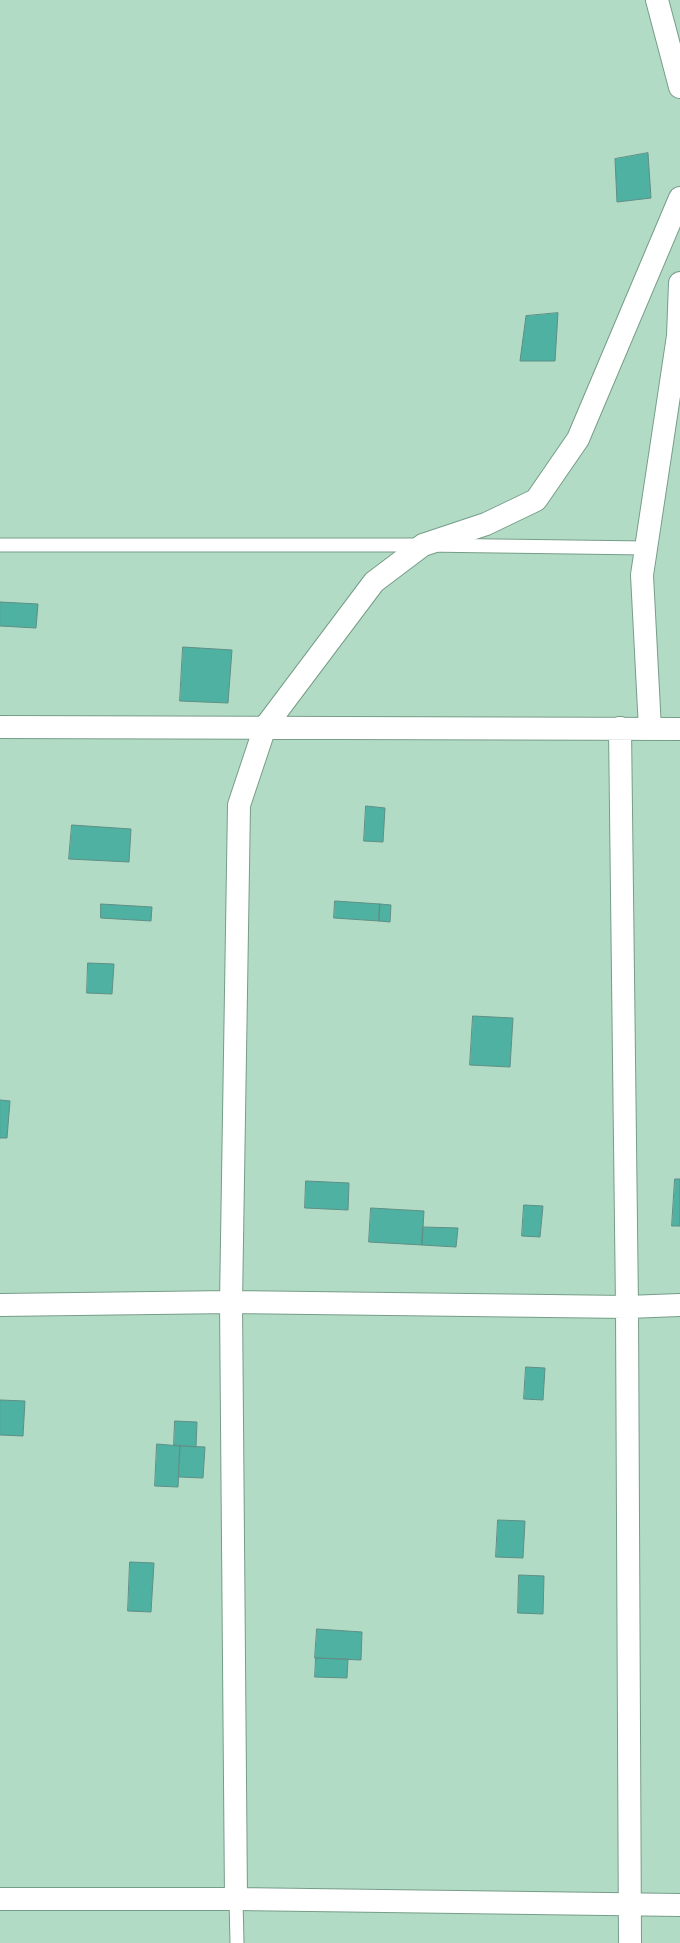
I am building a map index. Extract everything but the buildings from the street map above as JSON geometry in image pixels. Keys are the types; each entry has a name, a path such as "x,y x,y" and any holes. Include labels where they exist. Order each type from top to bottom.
{"street":[{"path":"657,0 680,87"},
{"path":"236,1899 231,1302 239,805 265,727 374,582 423,545 486,524 536,500 578,439 680,198"},
{"path":"650,729 642,575 678,336 680,283"},
{"path":"0,728 265,727 680,729"},
{"path":"620,728 627,1307 630,1943"},
{"path":"0,1306 231,1302 627,1307 680,1305"},
{"path":"0,1899 236,1899 631,1905 680,1904"}],"lane":[{"path":"0,545 423,545 646,548"},
{"path":"236,1899 237,1943"}]}
